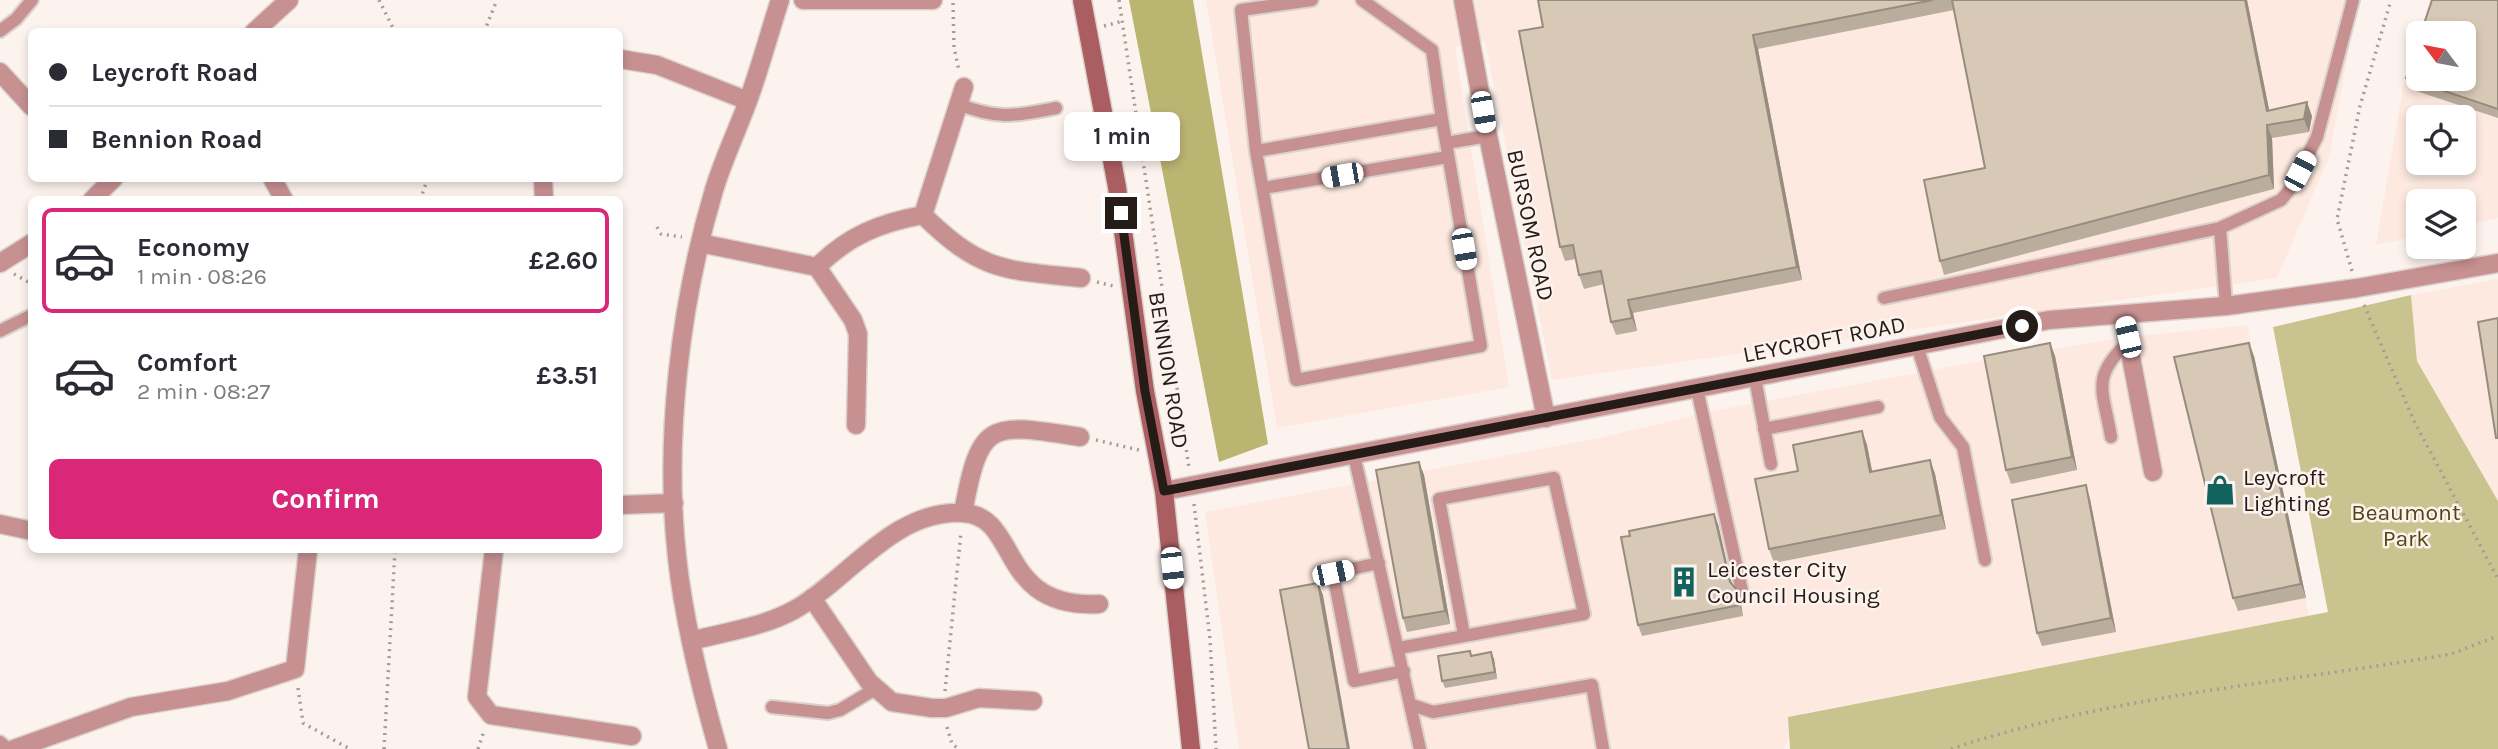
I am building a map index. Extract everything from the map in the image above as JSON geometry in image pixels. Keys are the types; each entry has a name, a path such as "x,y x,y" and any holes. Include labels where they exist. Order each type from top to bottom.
{"street":[{"path":"258,28 289,0"},
{"path":"718,749 691,640 678,568 674,503 679,359 700,243 714,189 748,101 780,0"},
{"path":"803,0 933,0"},
{"name":"BENNION ROAD","path":"1082,0 1117,187 1164,491 1191,749"},
{"name":"BURSOM ROAD","path":"1463,0 1546,418"},
{"path":"623,59 657,65 748,101"},
{"path":"0,72 28,103"},
{"path":"923,215 961,95"},
{"path":"95,196 107,182"},
{"path":"817,267 852,236 885,223 923,215"},
{"path":"923,215 963,250 1003,270 1081,278"},
{"path":"700,243 817,267 853,320 858,334 856,425"},
{"path":"0,263 28,246"},
{"name":"LEYCROFT ROAD","path":"1164,491 2049,320 2227,306 2357,288 2498,263"},
{"path":"2123,316 2153,472"},
{"path":"964,513 972,464 979,449 990,437 1002,430 1018,427 1080,437"},
{"path":"623,505 674,503"},
{"path":"691,640 766,622 795,610 863,555 897,534 925,520 964,513 988,524 1004,543 1022,576 1035,590 1054,600 1075,606 1099,604"},
{"path":"0,524 28,530"},
{"path":"14,749 131,707 228,691 295,669 308,553"},
{"path":"494,553 477,697 491,715 632,736"},
{"path":"812,598 876,689 892,702 946,708 979,698 1033,701"}],"lane":[{"path":"0,31 16,19 32,0"},
{"path":"1312,0 1240,5 1256,151 1296,380 1481,346 1432,50 1362,0"},
{"path":"1884,298 2220,228 2281,200 2291,188 2318,137 2353,0"},
{"path":"961,95 1005,117 1056,108"},
{"path":"1256,151 1443,119"},
{"path":"1446,143 1488,136"},
{"path":"1263,188 1448,157"},
{"path":"2220,228 2227,306"},
{"path":"0,331 28,317"},
{"path":"2111,437 2102,372 2109,360 2129,341"},
{"path":"1917,346 1940,417 1963,447 1985,561"},
{"path":"1755,377 1771,464"},
{"path":"1697,389 1742,591"},
{"path":"1764,429 1878,407"},
{"path":"1354,455 1420,749"},
{"path":"1399,648 1584,614 1554,478 1439,499 1464,635"},
{"path":"1379,563 1333,573 1354,681 1404,671"},
{"path":"1412,705 1433,712 1592,685 1603,749"},
{"path":"772,707 828,712 840,710 876,689"},
{"path":"0,742 8,749"}],"path":[{"path":"379,0 393,28"},
{"path":"486,28 496,0"},
{"path":"953,0 954,47 961,95"},
{"path":"1119,0 1191,486 1210,639 1216,749"},
{"path":"657,227 661,234 700,243"},
{"path":"1081,278 1131,290"},
{"path":"1080,437 1157,454"},
{"path":"958,749 952,744 946,708 947,657 964,513"},
{"path":"384,749 395,553"},
{"path":"1951,749 1991,736 2150,700 2451,654 2498,636"},
{"path":"295,669 303,723 350,749"}],"shaded area":[{"path":"1129,0 1193,0 1268,444 1219,462"},
{"path":"1206,0 2358,0 2329,157 2277,278 1552,380 1485,41 1455,47 1509,387 1277,428"},
{"path":"2430,0 2498,0 2498,218 2476,223 2476,189 2406,189 2406,239 2376,245 2406,78 2406,91 2476,91 2476,21 2424,21"},
{"path":"2498,279 2498,501 2417,361 2411,295"},
{"path":"2247,325 2309,616 1804,713 1783,749 1239,749 1205,512 1599,438 1718,410 1986,360 2128,337"}],"green space":[{"name":"Beaumont Park","path":"2411,295 2417,361 2498,501 2498,749 1790,749 1788,717 2328,612 2273,327"}],"building":[{"path":"1538,0 1933,0 1753,35 1797,267 1628,300 1632,318 1611,322 1601,271 1579,275 1573,245 1560,247 1519,31 1543,27"},
{"path":"1952,0 2245,0 2267,111 2307,102 2304,119 2267,125 2269,175 1940,261 1924,180 1985,168"},
{"path":"2432,0 2498,0 2498,109 2445,91 2476,91 2476,21 2425,21"},
{"path":"2498,318 2498,438 2496,438 2478,322"},
{"path":"2050,343 2072,457 2006,470 1984,356"},
{"path":"2249,343 2301,584 2233,598 2174,357"},
{"path":"1862,431 1870,472 1930,460 1941,515 1769,549 1755,479 1798,471 1793,445"},
{"path":"1419,462 1445,611 1403,618 1376,470"},
{"path":"2086,485 2111,618 2037,633 2012,500"},
{"name":"Leicester City Council Housing","path":"1714,514 1730,582 1736,589 1740,605 1638,625 1621,537 1630,536 1629,531"},
{"path":"1318,583 1348,749 1309,749 1280,590"},
{"path":"1470,651 1471,656 1491,652 1495,672 1442,681 1438,656"}],"place":[{"name":"Leycroft Lighting","path":"2220,490"},
{"name":"Leicester City Council Housing","path":"1684,582"}],"route":[{"path":"1121,213 1145,391 1164,491 2022,326"}]}
